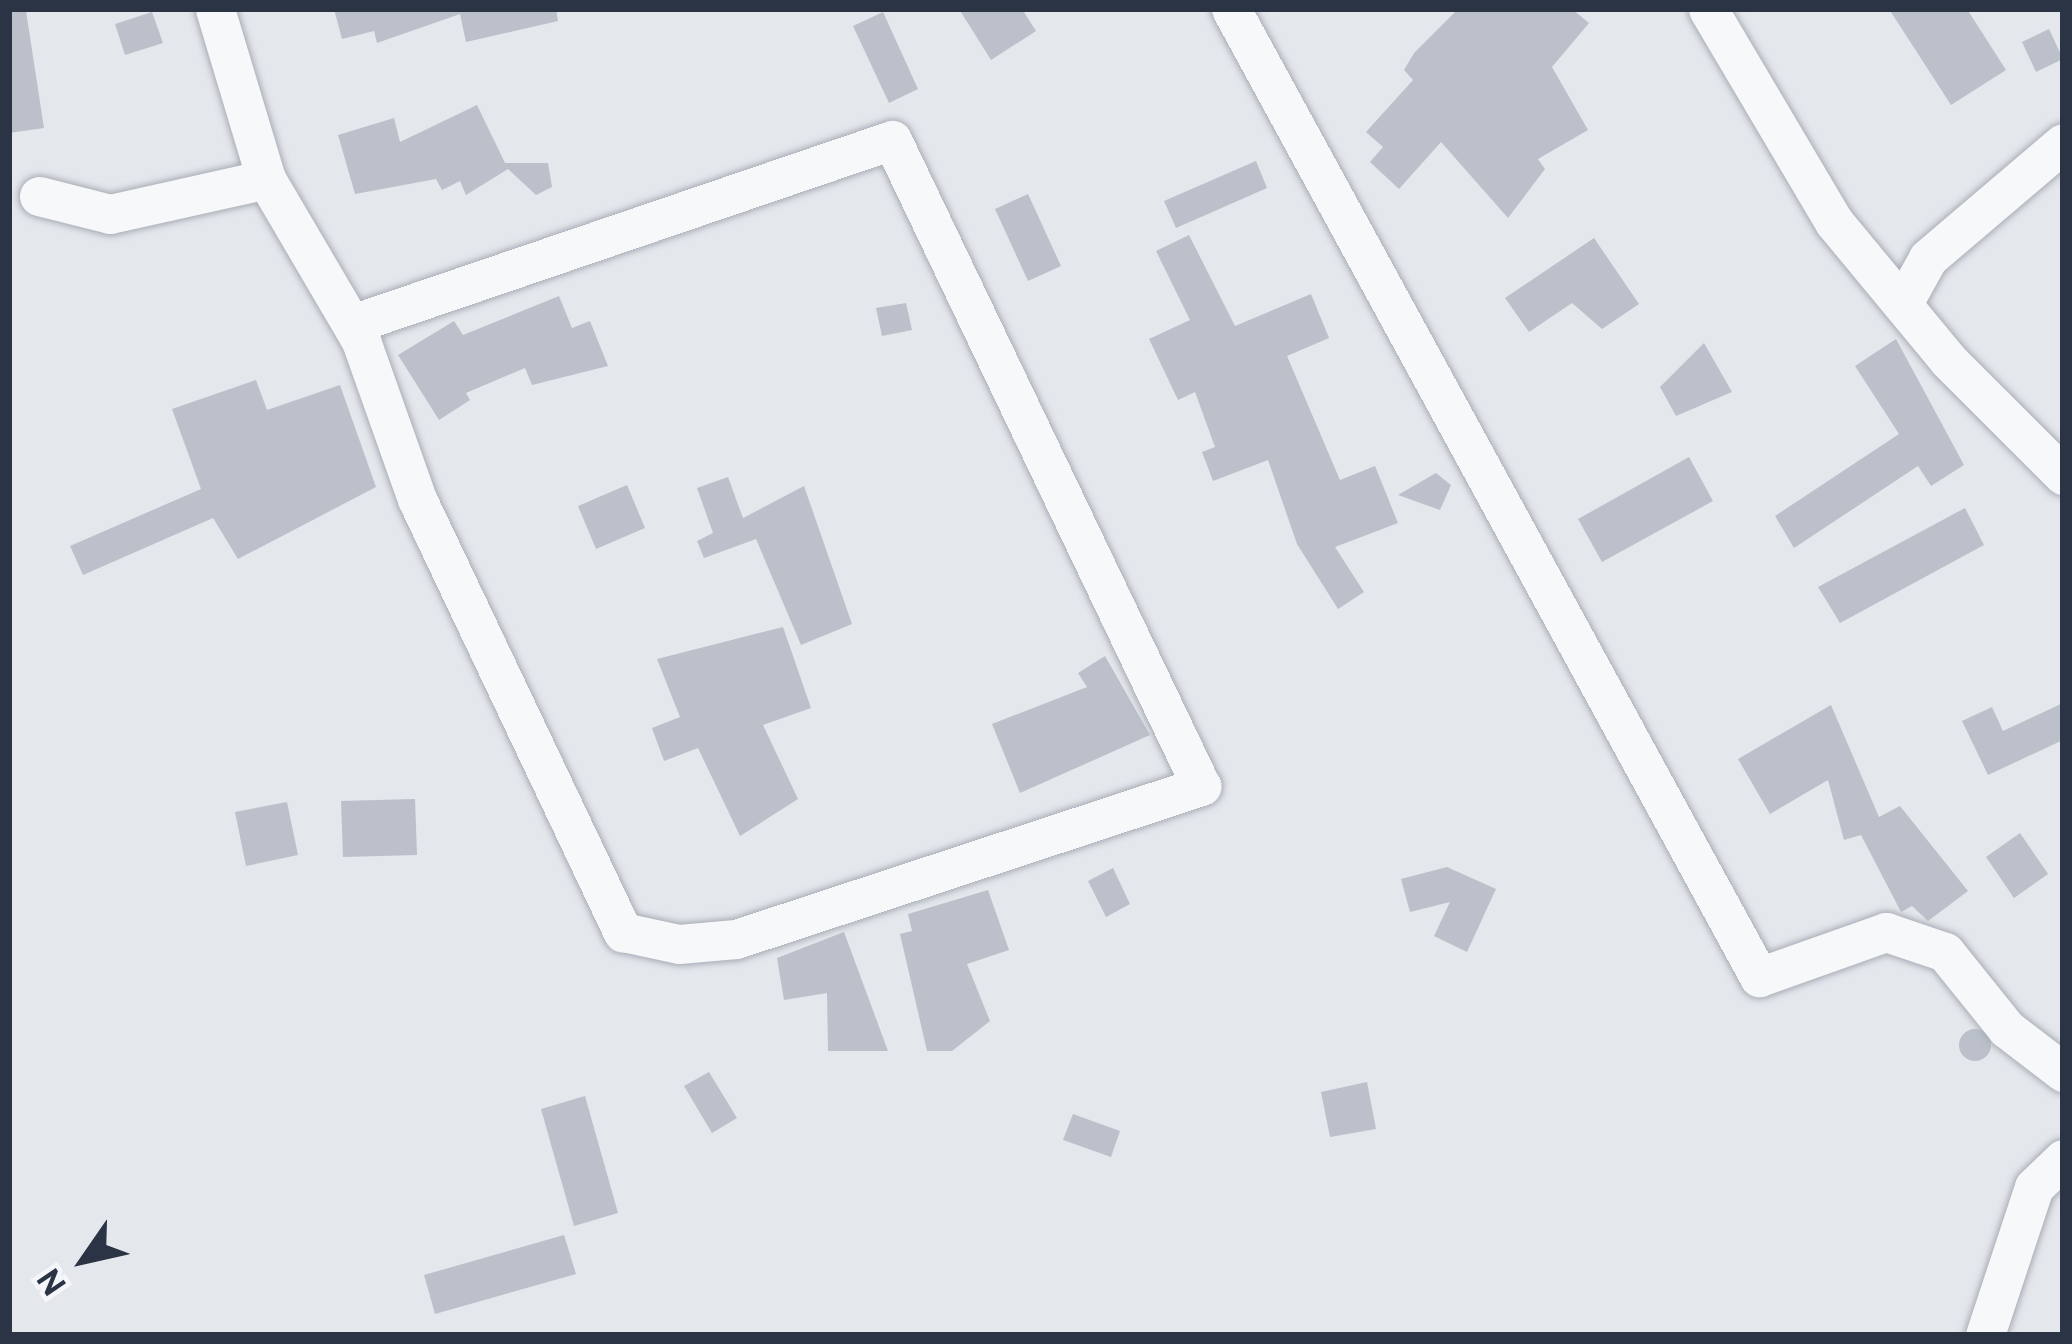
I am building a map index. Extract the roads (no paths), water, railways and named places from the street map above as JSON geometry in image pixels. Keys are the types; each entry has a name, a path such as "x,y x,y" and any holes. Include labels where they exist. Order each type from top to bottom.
{"street":[{"path":"215,9 266,178 352,324 423,513 623,932 680,944 736,939 1201,786 892,140 352,324"},
{"path":"1231,9 1759,977 1886,932 1945,952 2007,1028 2063,1072"},
{"path":"1708,9 1834,222 2063,475"},
{"path":"1903,303 1928,258 2063,143"},
{"path":"39,196 110,214 266,178"},
{"path":"1985,1335 2034,1187 2063,1160"}]}
